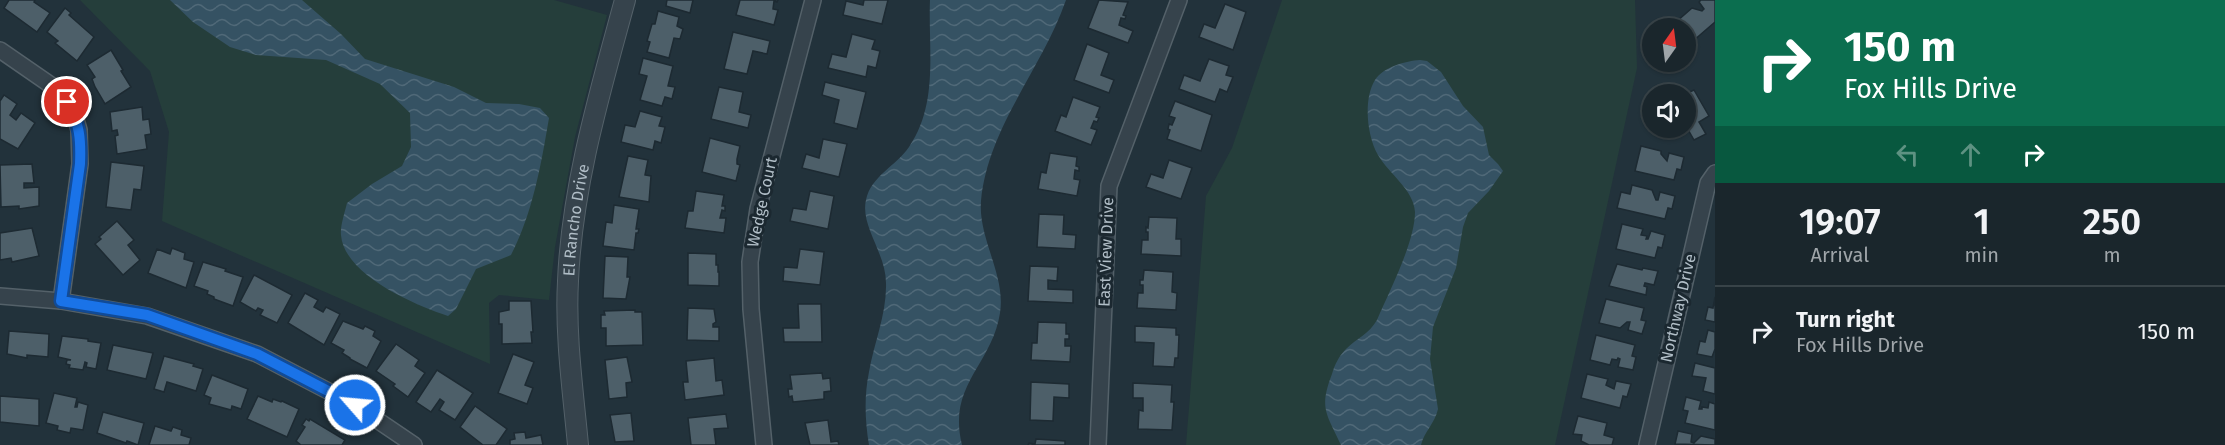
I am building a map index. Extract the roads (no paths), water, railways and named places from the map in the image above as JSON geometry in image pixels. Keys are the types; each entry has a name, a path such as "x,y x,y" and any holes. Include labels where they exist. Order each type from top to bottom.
{"street":[{"name":"El Rancho Drive","path":"578,445 570,361 567,282 576,199 592,124 625,0"},
{"name":"Wedge Court","path":"764,445 751,309 750,262 758,209 813,0"},
{"name":"East View Drive","path":"1098,445 1109,186 1179,0"},
{"path":"0,50 58,90 75,116 79,130 80,164 61,301"},
{"name":"Northway Drive","path":"1647,445 1708,183 1715,173"},
{"path":"0,296 61,301 147,315 257,354 355,405 414,445"}],"water":[{"path":"170,0 302,0 341,34 365,59 454,87 486,103 519,104 540,108 549,118 543,153 531,205 511,255 476,269 456,309 448,316 400,296 367,275 354,263 345,250 341,231 347,203 372,184 402,166 411,147 410,113 380,84 326,60 256,55 230,47 193,22"},
{"path":"930,0 1066,0 1044,50 1005,123 986,174 981,215 999,285 1000,313 989,347 972,376 960,406 959,424 962,445 869,445 866,390 880,328 886,283 882,261 867,220 866,200 873,184 909,147 925,112 930,75"},
{"path":"1427,61 1441,72 1463,106 1483,127 1489,155 1503,171 1489,191 1468,213 1463,227 1456,268 1433,327 1430,359 1438,409 1421,445 1341,445 1331,425 1325,403 1334,367 1341,354 1377,320 1411,238 1415,212 1410,196 1374,147 1368,118 1369,97 1375,80 1383,72 1402,63"}]}
